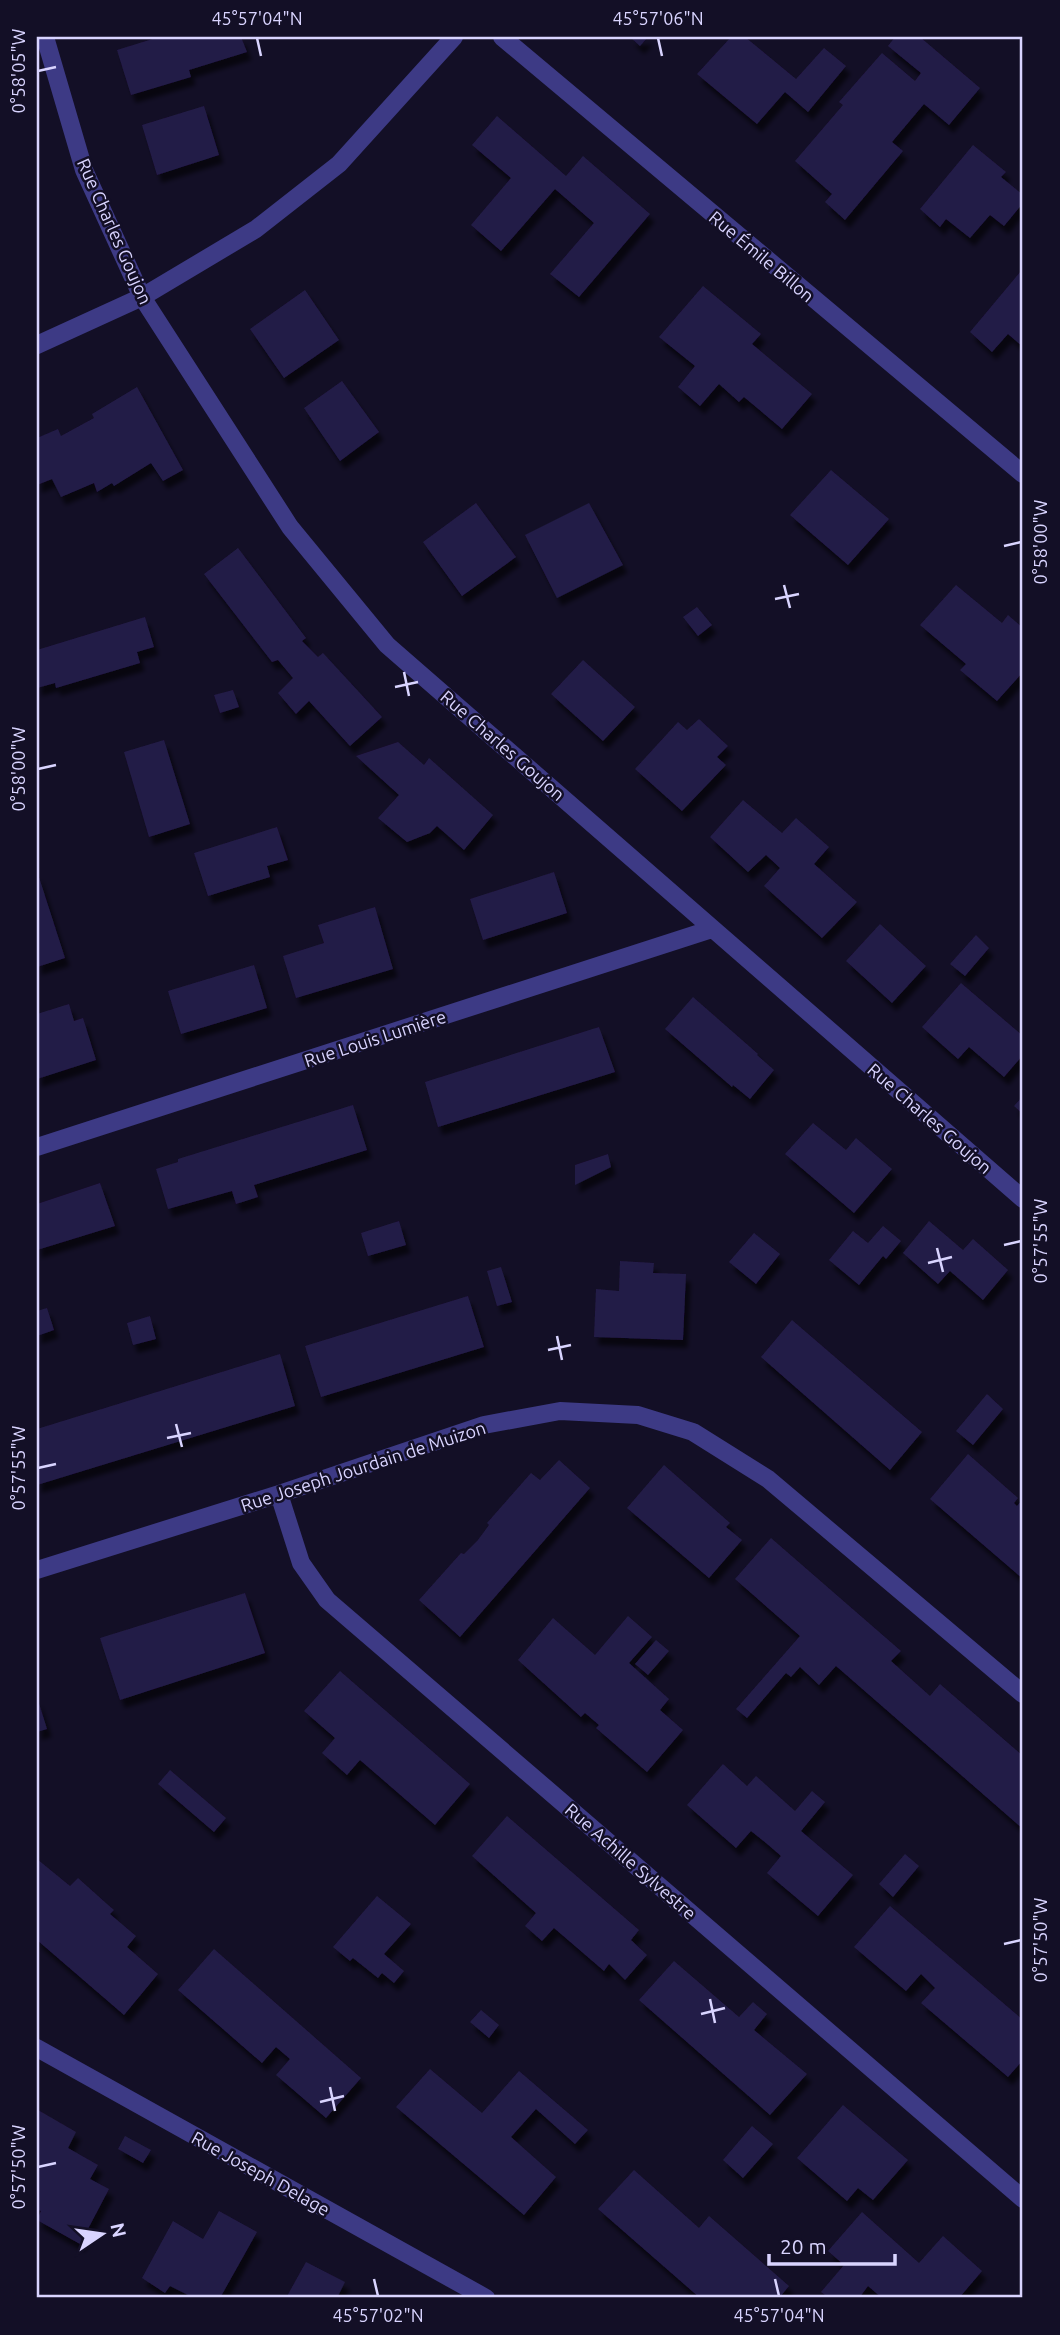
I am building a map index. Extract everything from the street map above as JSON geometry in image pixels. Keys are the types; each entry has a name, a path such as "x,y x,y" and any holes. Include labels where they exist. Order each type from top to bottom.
{"street":[{"name":"Rue Charles Goujon","path":"45,37 84,170 142,297 290,527 387,645 628,852 712,929 1023,1199"},
{"path":"37,345 142,297 256,229 339,164 453,37"},
{"name":"Rue Émile Billon","path":"502,37 1023,474"},
{"name":"Rue Louis Lumière","path":"37,1147 712,929"},
{"name":"Rue Joseph Jourdain de Muizon","path":"37,1570 279,1494 484,1425 561,1411 638,1415 693,1432 768,1479 1023,1694"},
{"name":"Rue Achille Sylvestre","path":"279,1494 301,1563 327,1600 1023,2199"},
{"name":"Rue Joseph Delage","path":"37,2048 486,2298"}],"building":[{"path":"159,37 241,37 247,52 189,70 191,77 131,95 117,50"},
{"path":"630,37 648,37 640,46"},
{"path":"731,37 745,37 796,79 824,48 846,66 808,112 785,92 757,124 697,74"},
{"path":"895,37 920,37 980,88 949,125 924,104 892,142 903,151 845,220 825,202 832,194 795,161 843,105 839,102 882,53 915,81 921,73 888,46"},
{"path":"204,106 219,155 157,175 142,125"},
{"path":"497,116 566,176 583,156 650,214 579,297 550,274 594,223 555,189 501,251 471,225 511,178 472,145"},
{"path":"973,145 1006,172 1001,177 1023,195 1023,203 1004,226 990,215 970,238 946,219 940,227 920,209"},
{"path":"1021,271 1023,347 1008,334 992,352 970,332"},
{"path":"703,286 761,334 752,344 812,394 782,429 744,397 739,402 719,384 700,406 678,387 695,366 659,337"},
{"path":"305,290 339,340 284,378 250,329"},
{"path":"342,381 379,432 340,461 304,408"},
{"path":"137,387 183,470 163,481 151,463 114,486 112,483 97,492 94,483 61,497 52,479 37,485 37,438 58,429 61,436 94,418 92,414"},
{"path":"831,470 889,519 848,565 790,515"},
{"path":"476,503 516,557 462,596 423,542"},
{"path":"589,503 623,565 557,598 525,535"},
{"path":"238,548 306,638 302,641 318,657 323,653 382,717 350,746 309,701 296,714 278,693 293,678 278,660 272,662 204,574"},
{"path":"956,585 1002,623 1008,615 1023,628 1023,672 997,701 960,670 966,664 920,625"},
{"path":"697,607 712,625 698,636 683,617"},
{"path":"145,617 154,647 137,652 140,663 56,688 55,683 37,688 37,650"},
{"path":"583,660 635,707 603,741 551,694"},
{"path":"233,690 239,707 220,713 214,695"},
{"path":"699,719 728,746 717,757 726,765 682,811 635,769 678,722 687,730"},
{"path":"164,740 190,824 149,837 124,752"},
{"path":"398,742 424,765 429,758 493,815 464,850 437,826 430,833 407,842 378,818 399,795 356,756"},
{"path":"743,800 782,833 796,818 829,847 814,864 857,902 822,938 764,886 780,868 766,855 748,872 710,837"},
{"path":"277,827 288,860 267,866 270,877 208,896 194,853"},
{"path":"37,871 65,958 37,967"},
{"path":"554,872 567,913 483,940 470,899"},
{"path":"375,907 393,969 296,998 283,956 324,943 318,925"},
{"path":"880,924 926,966 892,1003 846,961"},
{"path":"976,935 989,948 965,976 950,964"},
{"path":"254,965 267,1008 181,1034 168,991"},
{"path":"961,983 1023,1036 1023,1055 1004,1077 969,1047 958,1059 922,1027"},
{"path":"693,997 774,1070 750,1099 733,1085 732,1087 665,1029"},
{"path":"69,1004 74,1021 83,1018 96,1060 37,1079 37,1014"},
{"path":"599,1027 615,1072 438,1127 425,1082"},
{"path":"1023,1096 1023,1114 1014,1106"},
{"path":"353,1105 367,1150 254,1185 258,1197 236,1204 232,1191 168,1209 156,1169 178,1162 178,1159"},
{"path":"813,1123 846,1150 856,1138 892,1169 854,1213 785,1154"},
{"path":"608,1154 611,1167 575,1185 575,1165"},
{"path":"100,1183 115,1226 37,1250 37,1204"},
{"path":"399,1221 406,1245 368,1256 361,1233"},
{"path":"929,1221 963,1250 973,1239 1008,1270 983,1300 950,1271 938,1284 903,1253"},
{"path":"883,1226 901,1241 886,1259 883,1256 859,1285 829,1260 853,1231 868,1243"},
{"path":"754,1233 780,1254 756,1284 729,1262"},
{"path":"620,1261 654,1263 653,1273 686,1274 683,1340 594,1337 596,1289 619,1291"},
{"path":"501,1267 512,1302 497,1306 487,1271"},
{"path":"468,1296 484,1347 321,1397 305,1346"},
{"path":"47,1308 54,1330 37,1336 37,1311"},
{"path":"150,1316 156,1339 133,1345 127,1323"},
{"path":"792,1320 922,1432 890,1470 761,1357"},
{"path":"280,1354 295,1406 37,1485 37,1429"},
{"path":"987,1394 1003,1409 973,1445 956,1431"},
{"path":"968,1454 1018,1498 1014,1503 1017,1506 1023,1499 1023,1579 930,1499"},
{"path":"559,1460 590,1488 460,1637 419,1600 461,1553 464,1554 478,1540 489,1525 487,1523 531,1473 540,1480"},
{"path":"664,1465 730,1523 726,1527 742,1540 709,1578 627,1508"},
{"path":"771,1538 901,1651 891,1661 930,1696 940,1684 1023,1756 1023,1829 836,1666 819,1685 800,1667 791,1677 786,1673 747,1718 736,1709 800,1636 735,1579"},
{"path":"245,1593 265,1653 120,1700 100,1638"},
{"path":"628,1616 652,1637 629,1663 669,1699 660,1710 683,1730 647,1772 596,1728 599,1725 585,1713 581,1717 518,1660 553,1618 595,1655"},
{"path":"656,1640 669,1651 648,1675 635,1664"},
{"path":"340,1671 470,1784 435,1825 360,1760 347,1775 322,1753 335,1738 304,1711"},
{"path":"37,1697 47,1729 37,1732"},
{"path":"723,1764 747,1786 756,1776 795,1811 812,1791 825,1802 801,1831 853,1875 818,1916 767,1873 781,1856 766,1843 751,1831 736,1848 687,1805"},
{"path":"170,1770 226,1818 214,1832 158,1784"},
{"path":"507,1816 639,1930 631,1940 647,1955 625,1980 609,1964 604,1971 554,1928 542,1941 525,1926 536,1913 472,1856"},
{"path":"905,1854 919,1866 893,1897 879,1884"},
{"path":"37,1859 70,1886 78,1878 114,1910 110,1914 136,1936 127,1947 158,1974 124,2015 37,1940"},
{"path":"377,1896 411,1924 384,1954 404,1971 394,1983 382,1973 378,1978 353,1958 350,1961 333,1947"},
{"path":"890,1906 1023,2020 1023,2060 1008,2077 921,2003 935,1988 921,1974 906,1991 854,1947"},
{"path":"214,1949 361,2078 326,2118 276,2075 290,2059 276,2047 262,2063 178,1990"},
{"path":"674,1961 739,2017 753,2002 767,2014 754,2030 807,2074 770,2115 639,2000"},
{"path":"481,2010 499,2025 489,2038 470,2022"},
{"path":"430,2069 482,2113 519,2071 588,2130 575,2144 536,2109 511,2137 556,2177 524,2215 396,2107"},
{"path":"843,2105 908,2160 873,2200 858,2188 847,2201 797,2158"},
{"path":"38,2110 76,2132 68,2148 98,2165 90,2179 109,2189 80,2244 37,2220 41,2211 37,2209"},
{"path":"752,2126 773,2144 743,2178 723,2160"},
{"path":"125,2136 151,2150 143,2163 118,2149"},
{"path":"634,2170 699,2228 709,2216 789,2286 779,2298 700,2298 598,2209"},
{"path":"219,2211 257,2232 220,2298 194,2298 170,2286 165,2293 142,2278 173,2221 203,2239"},
{"path":"862,2212 919,2263 943,2236 982,2271 959,2298 882,2298 868,2286 859,2298 829,2298 821,2292 844,2265 828,2251"},
{"path":"306,2262 345,2282 337,2298 286,2298"}]}
